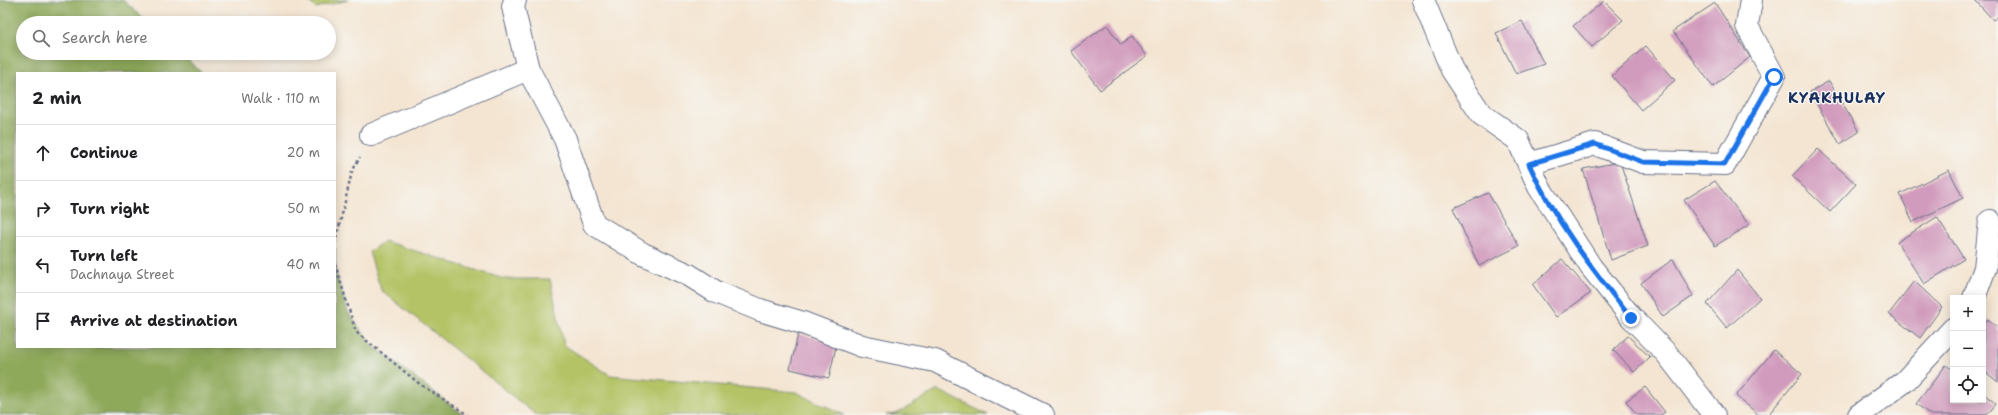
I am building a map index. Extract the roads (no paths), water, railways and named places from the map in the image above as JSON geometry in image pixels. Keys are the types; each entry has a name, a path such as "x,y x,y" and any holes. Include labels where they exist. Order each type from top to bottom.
{"street":[{"path":"515,0 514,7 528,69 565,139 594,224 643,254 689,275 716,292 760,310 803,323 862,346 935,361 1043,415"},
{"path":"1424,0 1452,70 1481,114 1518,140 1539,187 1591,267 1631,318 1667,354 1714,415"},
{"path":"1529,164 1595,144 1643,162 1725,164 1774,77 1747,26 1751,0"},
{"path":"372,135 528,69"},
{"path":"1975,295 1985,268 1990,221"},
{"path":"1859,415 1905,381 1951,331"}],"district":[{"name":"KYAKHULAY","path":"1837,98"}]}
